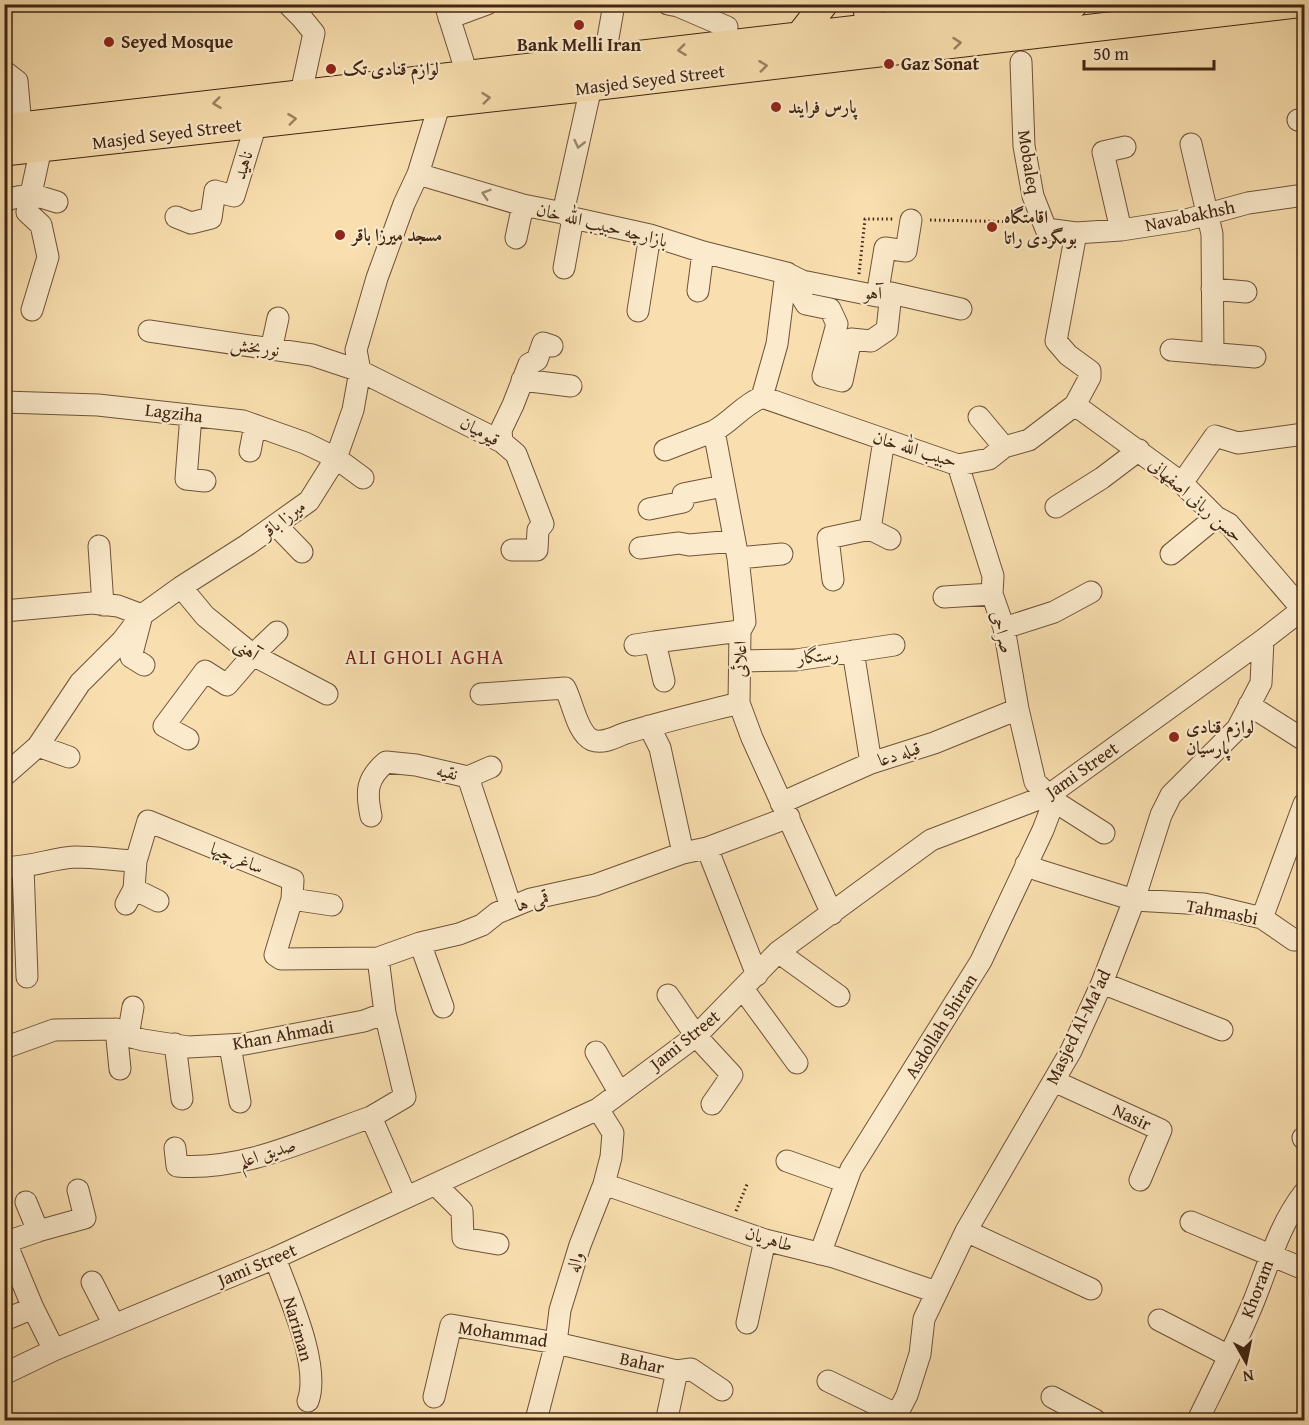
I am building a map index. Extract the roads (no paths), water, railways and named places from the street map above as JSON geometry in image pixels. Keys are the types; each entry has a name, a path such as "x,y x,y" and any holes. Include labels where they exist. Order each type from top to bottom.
{"main road":[{"path":"799,36 824,4"},
{"name":"Masjed Seyed Street","path":"13,127 1074,4"},
{"name":"Masjed Seyed Street","path":"4,152 591,87 881,28 1296,4"}],"street":[{"path":"288,4 314,33 301,93"},
{"path":"467,74 447,11 487,4"},
{"path":"607,44 614,4"},
{"path":"668,4 727,27"},
{"name":"Mobaleq","path":"1022,62 1024,146 1033,196 1046,229 1076,233"},
{"path":"4,71 17,81 13,127"},
{"path":"564,268 568,216 591,87"},
{"name":"میرزا باقر","path":"4,776 38,746 80,683 122,641 142,615 309,501 336,458 353,410 360,371 356,350 377,278 404,204 418,174 440,102"},
{"name":"ناهید","path":"176,217 191,223 211,218 215,191 234,196 256,124"},
{"path":"1191,144 1212,234 1213,354"},
{"path":"1121,230 1103,152 1125,147"},
{"path":"32,310 48,257 41,225 27,212 41,148"},
{"name":"بازارچه حبیب الله خان","path":"418,174 523,205 650,235 703,252 786,273"},
{"path":"4,202 32,194 57,202"},
{"name":"Navabakhsh","path":"1076,233 1121,230 1186,220 1248,203 1305,195"},
{"path":"516,238 523,205"},
{"path":"786,273 806,304 831,309 837,324 823,376 842,381 851,339 871,340 887,330 884,294 885,248 906,252 911,220"},
{"path":"1075,405 1090,377 1090,371 1068,355 1056,341 1076,233"},
{"path":"638,311 650,235"},
{"path":"698,291 703,252"},
{"path":"666,450 725,425 754,400 777,344 786,273"},
{"name":"آهو","path":"786,273 802,281 961,309"},
{"path":"1212,289 1246,292"},
{"path":"272,350 278,318"},
{"name":"نوربخش","path":"148,331 312,355 360,371"},
{"path":"502,442 501,430 529,364 537,360 543,342 552,346"},
{"path":"1171,350 1255,357"},
{"name":"قیومیان","path":"360,371 502,442 516,454 543,524 538,531 537,550 512,550"},
{"path":"522,380 571,386"},
{"name":"حبیب الله خان","path":"754,400 958,465 988,459 1005,447 1029,440 1075,405"},
{"name":"Lagziha","path":"4,402 98,405 243,421 305,443 336,458 363,478"},
{"name":"حسن ربانی اصفهانی","path":"1075,405 1182,483 1216,517 1228,524 1304,608"},
{"path":"191,415 186,478 205,481"},
{"path":"979,417 1005,447"},
{"path":"250,451 255,425"},
{"name":"اعلائی","path":"714,431 736,550 745,622 740,631 739,702 752,738 832,914"},
{"path":"1182,483 1215,436 1238,443 1305,434"},
{"path":"870,529 884,440"},
{"path":"1056,507 1102,478 1139,450"},
{"name":"صراحی","path":"958,465 993,576 992,594 1004,628 1018,709 1035,782 1052,798"},
{"path":"649,509 683,502 683,494 723,486"},
{"path":"1171,554 1216,517"},
{"path":"276,525 302,552"},
{"path":"833,580 828,538 870,529 890,539"},
{"path":"640,548 679,543 782,554"},
{"path":"99,546 104,604"},
{"name":"آهنی","path":"181,587 205,616 253,655 327,694"},
{"path":"1004,628 1054,612 1091,592"},
{"path":"944,597 992,594"},
{"path":"4,611 92,603 118,606 142,615 131,657 144,665"},
{"name":"Jami Street","path":"4,1374 54,1350 275,1258 598,1109 696,1036 778,952 931,840 1052,798 1304,608"},
{"path":"664,681 645,644 740,631"},
{"path":"188,739 164,726 205,671 228,685 253,655 277,632"},
{"name":"Masjed Al-Ma'ad","path":"896,1418 907,1395 920,1354 924,1319 966,1231 1071,1050 1102,983 1134,900 1161,815 1171,795 1237,729 1261,683 1263,640"},
{"name":"رستگار","path":"741,661 796,660 894,645"},
{"path":"853,651 871,763"},
{"path":"481,694 566,688 573,704 579,729 591,740 602,742 649,726 739,702"},
{"path":"1249,705 1305,740"},
{"name":"قبله دعا","path":"785,810 871,763 934,742 1018,709"},
{"path":"649,726 660,748 683,853"},
{"path":"38,746 69,757"},
{"name":"نقیه","path":"371,816 367,794 375,772 386,762 416,765 468,777 512,907"},
{"path":"468,777 491,767"},
{"path":"1052,798 1104,833"},
{"name":"Asdollah Shiran","path":"820,1254 851,1169 981,961 1043,830 1052,798"},
{"path":"1262,918 1300,832 1305,804"},
{"name":"قمی ها","path":"292,899 275,955 280,959 378,958 420,943 482,926 498,913 531,898 595,885 683,853 707,848 785,810"},
{"name":"ساغرچیها","path":"158,901 130,896 136,861 148,821 293,880 292,899"},
{"path":"707,848 750,982 797,1063"},
{"path":"27,977 14,867 74,857 136,861"},
{"name":"Tahmasbi","path":"1026,864 1038,870 1134,900 1204,904 1262,918 1294,940 1305,939"},
{"path":"292,899 332,905"},
{"path":"420,943 443,1007"},
{"path":"778,952 839,996"},
{"name":"صدیق اعلم","path":"175,1148 177,1166 226,1166 254,1159 370,1117 405,1097 385,1013 378,958"},
{"path":"1102,983 1222,1030"},
{"path":"668,995 696,1036 732,1075 712,1104"},
{"path":"120,1069 122,1033 133,1007"},
{"name":"Khan Ahmadi","path":"4,1048 54,1030 122,1033 188,1047 230,1046 364,1021 385,1013"},
{"path":"175,1044 182,1099"},
{"path":"230,1046 240,1102"},
{"path":"596,1052 620,1092"},
{"name":"Nasir","path":"1054,1081 1161,1130 1140,1180"},
{"name":"واله","path":"536,1420 556,1343 560,1310 580,1245 604,1184 611,1157 613,1133 598,1109"},
{"path":"370,1117 406,1197"},
{"path":"788,1161 846,1182"},
{"name":"طاهریان","path":"604,1184 765,1240 820,1254 936,1292"},
{"path":"436,1185 462,1211 463,1238 498,1244"},
{"path":"54,1350 5,1243 85,1218 78,1190"},
{"name":"Khoram","path":"1198,1420 1251,1309 1278,1234 1292,1209 1305,1193"},
{"path":"26,1202 38,1231"},
{"path":"1191,1222 1305,1269"},
{"path":"966,1231 1091,1289"},
{"path":"747,1323 765,1240"},
{"name":"Nariman","path":"275,1258 300,1326 314,1393"},
{"path":"92,1282 114,1325"},
{"path":"4,1320 33,1308"},
{"path":"1159,1320 1229,1356"},
{"name":"Mohammad","path":"434,1397 450,1325 556,1343"},
{"name":"Bahar","path":"556,1343 677,1371 691,1369 722,1390"},
{"path":"667,1418 677,1371"},
{"path":"828,1381 896,1418"},
{"path":"1052,1397 1095,1420"}],"place":[{"name":"Bank Melli Iran","path":"579,25"},
{"name":"Seyed Mosque","path":"109,42"},
{"name":"Gaz Sonat","path":"889,64"},
{"name":"لوازم قنادی تک","path":"331,69"},
{"name":"پارس فرایند","path":"776,107"},
{"name":"اقامتگاه بومگردی راتا","path":"992,227"},
{"name":"مسجد میرزا باقر","path":"340,235"},
{"name":"لوازم قنادی پارسیان","path":"1174,737"}],"district":[{"name":"ALI GHOLI AGHA","path":"425,657"}]}
